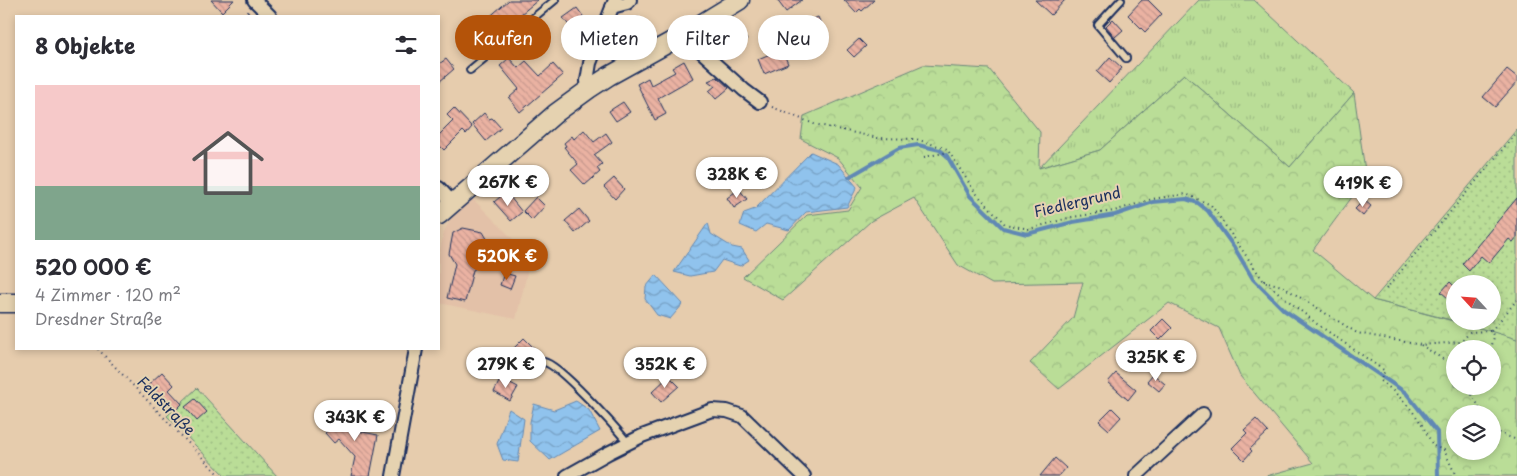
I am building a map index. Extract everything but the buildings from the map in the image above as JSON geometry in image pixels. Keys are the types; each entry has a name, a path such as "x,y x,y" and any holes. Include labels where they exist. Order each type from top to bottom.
{"main road":[{"path":"715,15 740,0"},
{"path":"440,214 550,119 589,89 608,76 667,43"},
{"path":"0,303 15,303"}],"street":[{"path":"254,0 269,15"},
{"path":"589,89 587,81 590,63 614,4 627,3 630,0"},
{"path":"710,60 760,102"},
{"path":"440,189 452,202"},
{"path":"393,476 416,350"},
{"path":"567,476 608,452 682,420 712,410 727,411 742,416 804,476"},
{"path":"1136,476 1203,414"}],"lane":[{"path":"470,70 555,0"},
{"path":"1121,0 1098,24 1126,58"},
{"path":"524,373 544,362 550,365 615,426 628,443"}],"path":[{"path":"760,102 814,124 878,138 916,139 947,149 948,152 924,157"},
{"path":"1386,289 1517,132"},
{"name":"Fiedlergrund","path":"948,152 975,192 1005,224 1029,229 1072,218 1114,211 1152,198 1186,194 1211,206 1263,280 1317,324 1385,371 1380,380 1413,411 1423,424 1434,446 1444,450 1456,476"},
{"path":"1263,280 1282,286 1357,333 1421,345 1461,342 1470,332 1490,331 1517,300"},
{"path":"1490,331 1494,337 1493,340"},
{"path":"1421,345 1446,361"},
{"name":"Feldstraße","path":"99,350 220,476"},
{"path":"1501,434 1517,440"}],"shaded area":[{"path":"470,196 531,257 516,319 440,303 440,250 444,232 452,216"}],"green space":[{"path":"1199,0 1254,0 1354,93 1290,167 1184,74 1100,150 1039,168"},
{"path":"923,65 989,69 1040,132 1039,168 1100,150 1184,74 1290,167 1354,93 1366,178 1313,250 1373,300 1446,319 1446,330 1487,330 1517,339 1517,476 1266,476 1313,463 1240,376 1219,328 1169,303 1059,389 1030,363 1073,318 1083,282 992,284 958,265 914,198 871,221 783,300 743,277 807,215 848,210 862,187 838,158 801,139 804,116"},
{"path":"1517,129 1517,339 1486,330 1501,330 1501,275 1446,275 1446,319 1373,300"},
{"path":"197,388 277,476 225,476 167,416"}],"water":[{"path":"811,152 838,164 857,187 847,207 806,212 789,230 766,224 756,232 740,225 744,213 755,209"},
{"path":"708,223 711,234 732,247 742,249 749,260 740,266 722,260 713,272 690,276 674,272"},
{"path":"656,275 683,304 670,319 657,315 645,299 646,287"},
{"path":"576,401 589,410 600,431 550,460 530,441 530,422 534,404 554,410"},
{"path":"509,409 524,419 518,462 503,460 497,444"}],"waterway":[{"path":"849,177 899,148 918,145 940,150 947,156 970,196 1003,228 1027,234 1073,222 1115,215 1153,202 1186,199 1198,203 1208,211 1234,247 1253,279 1284,310 1406,393 1437,432 1438,476"}]}
